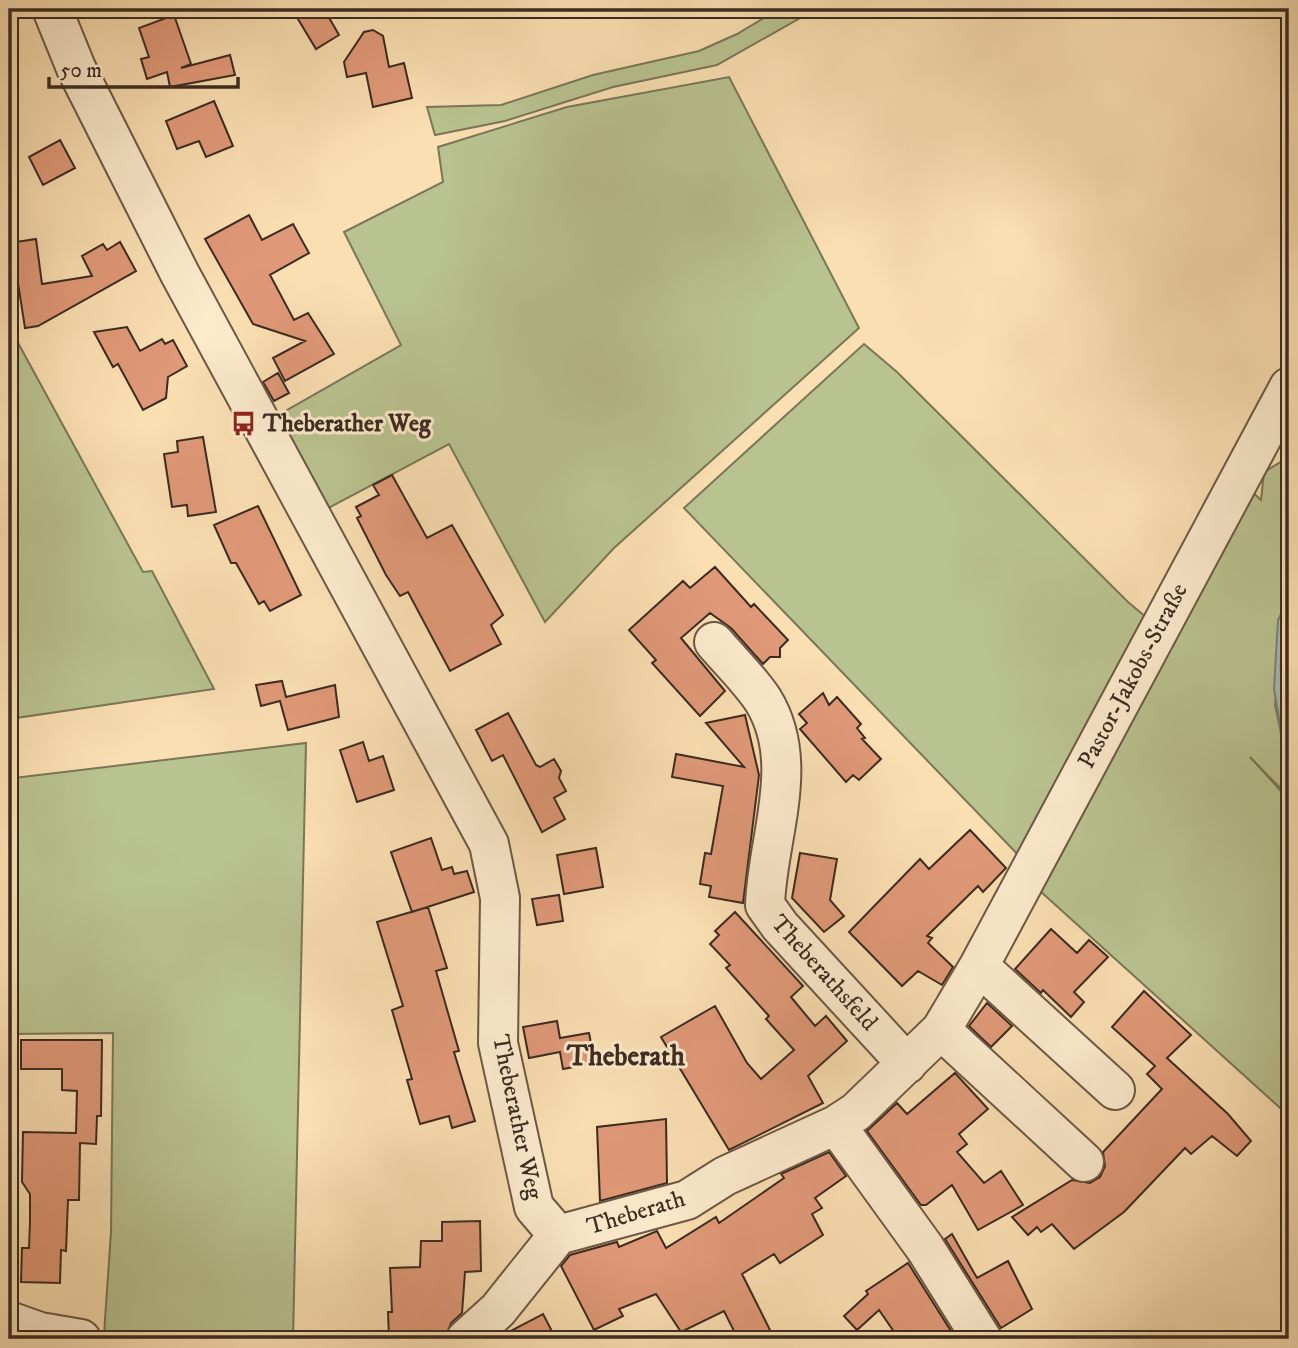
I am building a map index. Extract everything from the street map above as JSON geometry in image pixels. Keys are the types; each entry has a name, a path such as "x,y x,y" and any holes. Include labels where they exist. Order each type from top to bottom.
{"street":[{"name":"Theberather Weg","path":"52,9 76,68 180,274 489,844 500,898 498,1043 534,1207 558,1235"},
{"name":"Pastor-Jakobs-Straße","path":"836,1125 856,1112 942,1030 979,966 1289,387"},
{"name":"Theberathsfeld","path":"714,642 763,700 776,733 782,789 765,905 780,926 907,1064"},
{"path":"979,966 1115,1090"},
{"path":"942,1030 1084,1162"},
{"name":"Theberath","path":"466,1339 498,1310 558,1235 687,1200 725,1176 836,1125"},
{"path":"836,1125 925,1248 982,1339"},
{"path":"9,1321 40,1332 81,1339"}],"green space":[{"path":"779,9 816,9 717,65 613,87 505,121 435,135 427,107 501,105 593,75 699,51 737,34"},
{"path":"729,77 859,328 614,548 545,622 449,444 319,513 268,421 401,345 344,232 443,182 438,147 567,107"},
{"path":"17,341 143,572 152,571 214,689 9,719 9,342"},
{"path":"864,344 897,372 1128,602 1153,623 1023,860 684,508"},
{"path":"1289,457 1289,598 1284,604 1275,705 1284,747 1289,754 1289,797 1250,757 1289,800 1289,1116 1029,881 1245,485 1261,500 1264,472"},
{"path":"306,743 293,1339 133,1339 104,1334 111,1232 113,1033 9,1034 9,776 14,778"}],"water":[{"path":"1289,598 1289,754 1284,747 1274,689 1278,620"}],"building":[{"path":"316,9 324,9 339,35 316,49 298,19"},
{"path":"174,15 191,64 181,68 230,55 235,75 170,87 167,72 147,79 141,59 149,57 139,28"},
{"path":"373,30 383,36 389,67 404,63 412,98 373,107 366,73 347,77 344,62 364,32"},
{"path":"214,101 233,146 206,157 199,141 177,149 166,121"},
{"path":"60,140 75,168 43,185 29,157"},
{"path":"249,215 262,240 293,224 309,253 270,275 294,320 308,313 334,354 285,381 273,358 305,341 253,324 205,239"},
{"path":"36,239 42,284 92,276 82,256 103,244 107,250 120,242 136,271 38,326 25,328 18,283 9,284 9,243"},
{"path":"127,327 140,351 162,339 165,344 173,340 187,366 168,377 166,398 143,410 118,364 113,367 94,332"},
{"path":"278,373 289,393 274,401 263,382"},
{"path":"203,437 216,512 188,516 187,505 172,507 164,454 178,452 177,441"},
{"path":"392,475 427,538 452,525 503,615 491,625 501,644 450,671 408,592 400,596 386,575 357,518 361,516 356,507 379,495 373,485"},
{"path":"258,506 301,595 270,611 264,601 259,604 236,563 231,563 214,525"},
{"path":"715,567 751,607 754,604 788,640 780,648 780,657 770,657 763,664 731,628 710,613 681,638 725,691 700,716 652,663 656,660 629,630 683,581 690,588"},
{"path":"282,681 286,697 335,685 339,717 288,730 280,701 261,706 256,685"},
{"path":"823,693 829,705 837,697 861,724 857,728 865,738 862,739 881,759 859,780 853,775 846,782 800,729 807,723 799,714"},
{"path":"508,713 536,765 540,767 554,759 561,771 559,778 566,791 554,798 565,819 542,832 503,755 492,761 476,730"},
{"path":"745,715 759,775 743,903 709,897 711,886 700,884 705,853 711,854 723,786 672,777 676,754 744,767 706,723"},
{"path":"363,742 369,761 383,756 394,790 357,802 340,750"},
{"path":"970,830 1006,868 983,892 978,886 927,936 932,938 928,943 953,967 942,985 918,971 902,986 849,932 920,859 929,869"},
{"path":"431,838 442,870 452,867 454,874 467,871 474,892 412,912 391,852"},
{"path":"596,848 603,887 564,894 557,855"},
{"path":"800,853 837,859 830,900 844,916 824,932 792,898"},
{"path":"559,895 563,921 537,925 532,899"},
{"path":"428,907 447,968 436,971 459,1051 454,1052 475,1121 452,1128 449,1116 420,1124 407,1080 412,1079 392,1010 403,1006 377,922"},
{"path":"735,912 803,986 791,997 815,1026 826,1016 847,1041 808,1076 823,1103 729,1150 661,1037 715,1006 747,1063 761,1079 794,1050 766,1019 769,1016 726,968 730,965 710,944 719,935 715,931"},
{"path":"1051,929 1077,953 1089,940 1108,957 1074,992 1084,1002 1071,1017 1043,990 1041,993 1015,969"},
{"path":"1144,991 1191,1035 1167,1058 1228,1114 1251,1141 1237,1156 1212,1136 1191,1154 1185,1148 1124,1212 1074,1249 1052,1224 1041,1232 1037,1227 1028,1235 1012,1217 1072,1180 1090,1183 1100,1177 1105,1166 1103,1152 1162,1089 1147,1074 1155,1066 1112,1027"},
{"path":"987,1003 1012,1026 991,1047 969,1026"},
{"path":"557,1021 560,1038 589,1033 595,1063 563,1069 560,1052 529,1058 523,1027"},
{"path":"21,1040 102,1040 101,1116 97,1116 96,1144 80,1143 79,1200 68,1200 66,1251 61,1250 60,1283 21,1282 22,1248 29,1248 30,1222 30,1194 22,1182 23,1132 76,1133 77,1091 62,1090 62,1069 21,1069"},
{"path":"955,1073 988,1109 959,1134 967,1144 957,1152 984,1183 1001,1171 1023,1205 978,1230 952,1185 926,1205 921,1205 867,1131 897,1103 907,1114"},
{"path":"666,1119 667,1183 600,1201 597,1127"},
{"path":"829,1152 846,1176 815,1198 822,1208 812,1214 823,1235 780,1263 774,1254 742,1274 772,1334 762,1339 738,1339 724,1311 681,1332 656,1294 619,1309 623,1316 594,1330 561,1266 570,1255 617,1242 619,1247 657,1231 666,1248 716,1217 719,1223 784,1178 781,1174"},
{"path":"480,1221 481,1271 465,1272 462,1313 451,1323 445,1339 389,1339 388,1312 392,1312 390,1268 420,1267 421,1241 442,1241 442,1222"},
{"path":"952,1234 977,1278 1008,1261 1032,1309 1001,1328 945,1239"},
{"path":"908,1263 956,1339 899,1339 879,1310 857,1330 844,1316 868,1294 866,1291"},
{"path":"543,1314 556,1339 498,1339 503,1335"}],"place":[{"name":"Theberather Weg","path":"243,424"}],"district":[{"name":"Theberath","path":"626,1056"}]}
